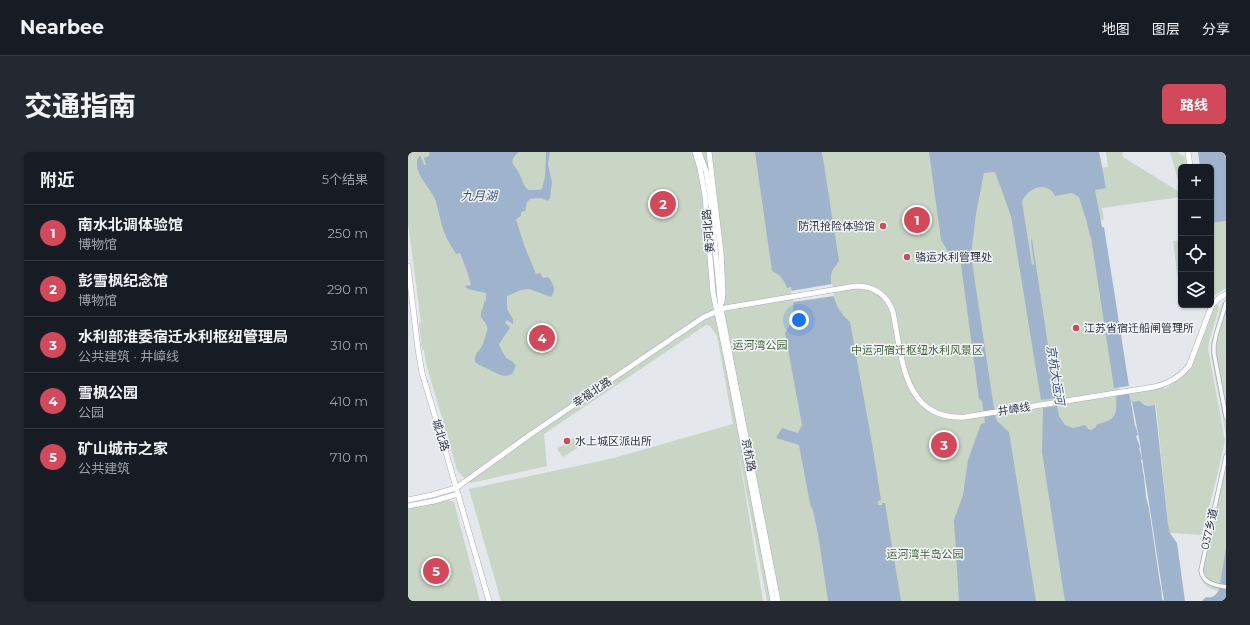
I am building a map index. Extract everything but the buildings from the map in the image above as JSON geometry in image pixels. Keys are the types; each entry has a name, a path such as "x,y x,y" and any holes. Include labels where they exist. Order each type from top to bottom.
{"main road":[{"name":"黄河北路","path":"694,152 700,168 705,196 713,293 718,310"},
{"name":"黄河北路","path":"699,152 706,171 710,195 718,310"},
{"path":"709,152 721,252 723,292 718,310"},
{"path":"1188,152 1190,164"},
{"name":"城北路","path":"408,266 422,373 488,601"},
{"name":"井嶂线","path":"783,299 856,286 877,291 885,297 891,306 907,381 918,398 926,406 939,415 953,418 1000,412 1159,386 1167,383 1183,373 1189,366 1212,305 1226,294"},
{"name":"幸福北路","path":"408,506 434,501 457,491 531,434 686,329 718,310 783,299"},
{"path":"1207,308 1208,315"},
{"name":"京杭路","path":"718,310 773,601"},
{"name":"京杭路","path":"718,310 778,601"},
{"name":"幸福北路","path":"408,500 457,491"}],"street":[{"path":"1226,303 1214,344 1214,353 1226,417"},
{"name":"037乡道","path":"1226,456 1201,570 1203,576 1209,583 1226,587"}],"green space":[{"name":"中运河宿迁枢纽水利风景区","path":"408,152 1099,152 1103,168 1108,167 1106,152 1122,152 1123,157 1178,191 1178,197 1102,208 1104,220 1094,221 1151,601 767,601 738,449 763,601 501,601 469,489 614,458 733,424 717,336 710,326 706,325 544,434 547,466 471,483 457,470 426,363 424,350 422,350 419,324 421,322 408,223"},
{"path":"1170,152 1177,152 1185,157 1186,164 1178,164 1178,180"},
{"path":"1226,221 1226,288 1214,295 1214,236 1214,223"},
{"path":"1178,240 1178,280 1173,241"},
{"path":"1226,300 1226,435 1211,355 1211,344 1221,306"},
{"path":"1216,305 1218,305 1219,308 1208,349 1225,441 1201,535 1170,533 1156,405 1131,402 1129,393 1164,387 1165,389 1182,376 1196,355 1210,316"},
{"path":"573,438 579,447 563,457 557,449"},
{"path":"1226,447 1226,601 1225,592 1211,589 1203,582 1201,578 1200,566"},
{"path":"448,500 454,502 480,601 408,601 408,508"}],"water":[{"name":"九月湖","path":"429,152 519,152 512,161 525,186 528,190 539,190 542,189 545,176 546,152 550,152 548,164 552,182 550,198 548,201 541,198 530,199 527,202 525,211 521,212 521,216 516,219 524,245 536,274 540,273 543,278 548,277 553,284 554,292 551,297 529,289 521,290 507,296 507,309 513,319 513,324 507,320 505,323 510,327 499,345 506,358 512,361 516,366 512,374 506,376 501,375 475,362 476,355 486,336 487,325 481,315 484,302 486,300 486,293 468,289 465,286 471,285 460,253 456,254 447,238 435,199 422,178 417,166 417,160 420,155 424,165 426,165 424,158 429,156"},
{"path":"755,152 822,152 839,261 833,269 831,276 834,299 839,309 850,322 881,500 878,501 878,505 885,503 901,601 828,601 818,534 810,504 799,445 776,438 782,428 798,433 802,425 785,333 789,328 793,317 793,299 791,287 787,288 785,282 772,271"},
{"path":"929,152 1099,152 1106,188 1095,190 1102,227 1104,227 1129,386 1114,388 1091,237 1079,197 1072,193 1055,196 1048,188 1038,187 1028,192 1022,202 1032,265 1034,264 1032,239 1056,398 1041,400 1011,216 995,172 984,173 976,214 971,255 995,415 997,421 1009,432 1036,601 959,601 954,520 963,495 968,460 981,424 985,423 982,401 979,399 960,257 949,257 941,240"},
{"path":"1198,152 1226,152 1226,221 1214,223 1214,164 1200,164"},
{"path":"1129,393 1131,402 1140,401 1145,405 1155,405 1168,524 1170,533 1177,543 1185,601 1065,601 1042,452 1043,408 1057,406 1059,416 1065,425 1073,428 1085,425 1091,430 1095,428 1097,424 1112,418 1116,411 1116,395"},
{"path":"1226,548 1226,601 1202,601 1206,597 1214,596 1219,590"}],"pier":[{"path":"832,284 834,296 793,302 791,291"},
{"path":"1131,402 1139,438 1164,601 1162,599 1141,463 1142,459 1136,436 1138,435"}],"place":[{"name":"彭雪枫纪念馆","path":"663,204"},
{"name":"南水北调体验馆","path":"917,220"},
{"name":"防汛抢险体验馆","path":"883,226"},
{"name":"骆运水利管理处","path":"907,257"},
{"name":"江苏省宿迁船闸管理所","path":"1076,328"},
{"name":"雪枫公园","path":"542,338"},
{"name":"水上城区派出所","path":"567,441"},
{"name":"水利部淮委宿迁水利枢纽管理局","path":"944,445"},
{"name":"矿山城市之家","path":"436,571"}],"park label":[{"name":"运河湾公园","path":"760,345"},
{"name":"运河湾半岛公园","path":"925,554"}],"water label":[{"name":"京杭大运河","path":"1056,375"}]}
